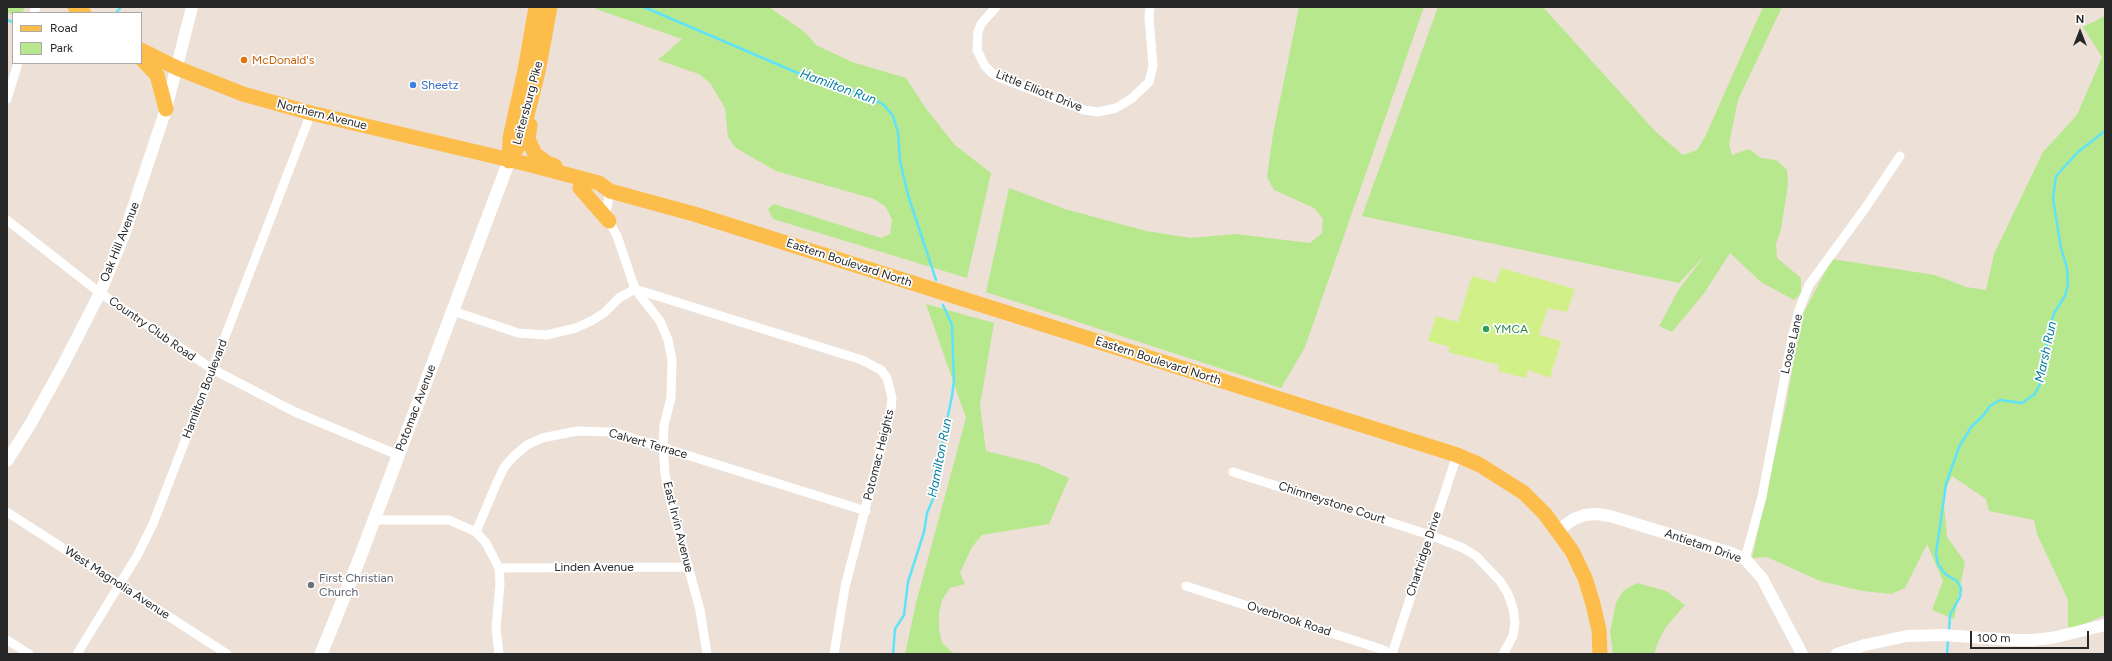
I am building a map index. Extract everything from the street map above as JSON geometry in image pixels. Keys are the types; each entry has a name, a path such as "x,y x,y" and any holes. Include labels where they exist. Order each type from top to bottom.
{"main road":[{"name":"Leitersburg Pike","path":"509,161 510,138 525,70 536,7"},
{"name":"Leitersburg Pike","path":"509,161 520,143 538,72 550,7"},
{"name":"Northern Avenue","path":"142,50 177,68 243,94 311,113 509,161"},
{"path":"142,59 157,75 166,109"},
{"path":"538,72 528,138 535,154 547,164 570,171 608,221"},
{"name":"Eastern Boulevard North","path":"509,161 577,182 599,183 610,191 694,214 1457,455 1480,465 1524,493 1545,514 1572,552 1585,578 1596,617 1600,654"},
{"name":"Potomac Avenue","path":"322,654 509,161"}],"street":[{"name":"Oak Hill Avenue","path":"7,461 59,373 100,293 124,235 166,109 192,7"},
{"name":"Little Elliott Drive","path":"996,7 981,24 978,32 977,50 985,66 992,73 1001,78 1084,110 1098,112 1116,108 1131,99 1149,82 1153,66 1149,18 1150,7"},
{"path":"7,99 18,64"},
{"name":"Hamilton Boulevard","path":"77,654 120,585 153,524 311,113"},
{"name":"Loose Lane","path":"1745,559 1762,497 1790,346 1799,310 1809,285 1866,207 1900,156"},
{"path":"453,311 518,333 546,335 576,328 604,313 619,298 635,289 617,236 608,221 606,213 610,191"},
{"name":"Country Club Road","path":"7,220 100,293 212,369 295,412 398,455"},
{"name":"East Irvin Avenue","path":"635,289 650,306 660,322 668,340 672,360 671,398 664,425 663,447 665,474 670,500 700,610 707,654"},
{"name":"Potomac Heights","path":"635,289 862,360 881,370 891,388 892,398 866,511 845,587 834,654"},
{"name":"Calvert Terrace","path":"476,532 505,466 527,445 542,438 577,431 594,430 613,432 866,511"},
{"name":"Chartridge Drive","path":"1392,654 1457,455"},
{"name":"Chimneystone Court","path":"1233,472 1430,535 1463,548 1476,556 1500,581 1508,594 1515,622 1513,636 1503,654"},
{"name":"West Magnolia Avenue","path":"7,512 227,654"},
{"name":"Antietam Drive","path":"1557,531 1574,519 1585,515 1597,514 1610,516 1731,552 1745,559 1757,570 1762,578 1802,654"},
{"path":"374,520 449,520 476,532 486,543 499,568 500,584 496,628 499,654"},
{"name":"Linden Avenue","path":"499,568 689,567"},
{"name":"Overbrook Road","path":"1186,586 1382,649 1392,654"},
{"path":"1837,654 1887,639 1913,636 1956,635 2013,640 2032,640 2052,638 2105,625"},
{"path":"7,640 29,654"}],"green space":[{"path":"7,7 25,7 22,12 12,12 12,14 7,12"},
{"path":"596,7 769,7 806,33 816,45 852,62 906,78 927,110 955,145 991,173 967,278 773,219 768,209 774,204 881,238 890,234 892,220 886,207 874,199 776,171 736,148 728,137 725,108 710,83 699,74 658,60 682,39 596,9"},
{"path":"1299,7 1424,7 1305,347 1281,388 986,292 1009,188 1065,209 1146,231 1191,238 1236,234 1310,243 1322,233 1323,219 1314,208 1274,190 1267,177 1273,134"},
{"path":"1438,7 1543,7 1655,131 1683,155 1697,150 1705,137 1763,7 1782,7 1738,100 1729,144 1732,155 1749,149 1761,158 1776,160 1787,170 1788,185 1781,229 1776,244 1777,258 1801,278 1801,293 1794,300 1761,282 1730,253 1705,292 1672,332 1659,326 1679,289 1705,255 1679,283 1362,216"},
{"path":"2105,16 2105,615 2068,631 2068,600 2037,534 2034,520 1989,511 1986,499 1952,476 1943,494 1947,537 1965,562 1954,619 1932,610 1943,581 1927,544 1905,588 1891,594 1863,591 1820,581 1767,557 1752,558 1786,405 1802,316 1832,259 1935,275 1966,287 1986,290 1994,254 2043,152 2077,115 2102,57 2083,27"},
{"name":"YMCA","path":"1501,268 1575,289 1567,312 1548,308 1539,335 1561,341 1550,378 1528,370 1526,378 1498,371 1499,365 1448,352 1450,347 1428,341 1436,316 1458,322 1472,276 1496,283"},
{"path":"926,304 994,323 980,405 986,451 1038,464 1069,478 1049,524 982,535 972,547 960,573 965,584 950,588 942,600 939,614 939,629 942,643 954,654 905,654 916,603 966,418"},
{"path":"1637,583 1666,591 1685,605 1666,627 1654,654 1613,654 1610,632 1616,603 1624,590"}],"waterway":[{"name":"Hamilton Run","path":"117,12 121,7"},
{"name":"Hamilton Run","path":"644,7 800,74 870,97 884,105 893,116 898,132 900,161 908,195 936,280"},
{"name":"Hamilton Run","path":"7,20 12,22"},
{"name":"Marsh Run","path":"1949,632 1950,615 1960,597 1961,588 1957,581 1945,574 1938,564 1936,554 1946,484 1959,447 1972,426 1982,417 1990,406 2000,400 2022,403 2035,394 2041,382 2048,333 2054,313 2065,296 2068,284 2067,268 2061,248 2053,199 2056,176 2078,152 2105,131"},
{"name":"Hamilton Run","path":"893,654 895,629 904,615 908,582 924,532 927,513 936,492 940,454 952,396 954,381 952,325 943,305"},
{"name":"Marsh Run","path":"1947,654 1948,639"}],"place":[{"name":"McDonald's","path":"244,60"},
{"name":"Sheetz","path":"413,85"},
{"name":"YMCA","path":"1486,329"},
{"name":"First Christian Church","path":"311,585"}]}
